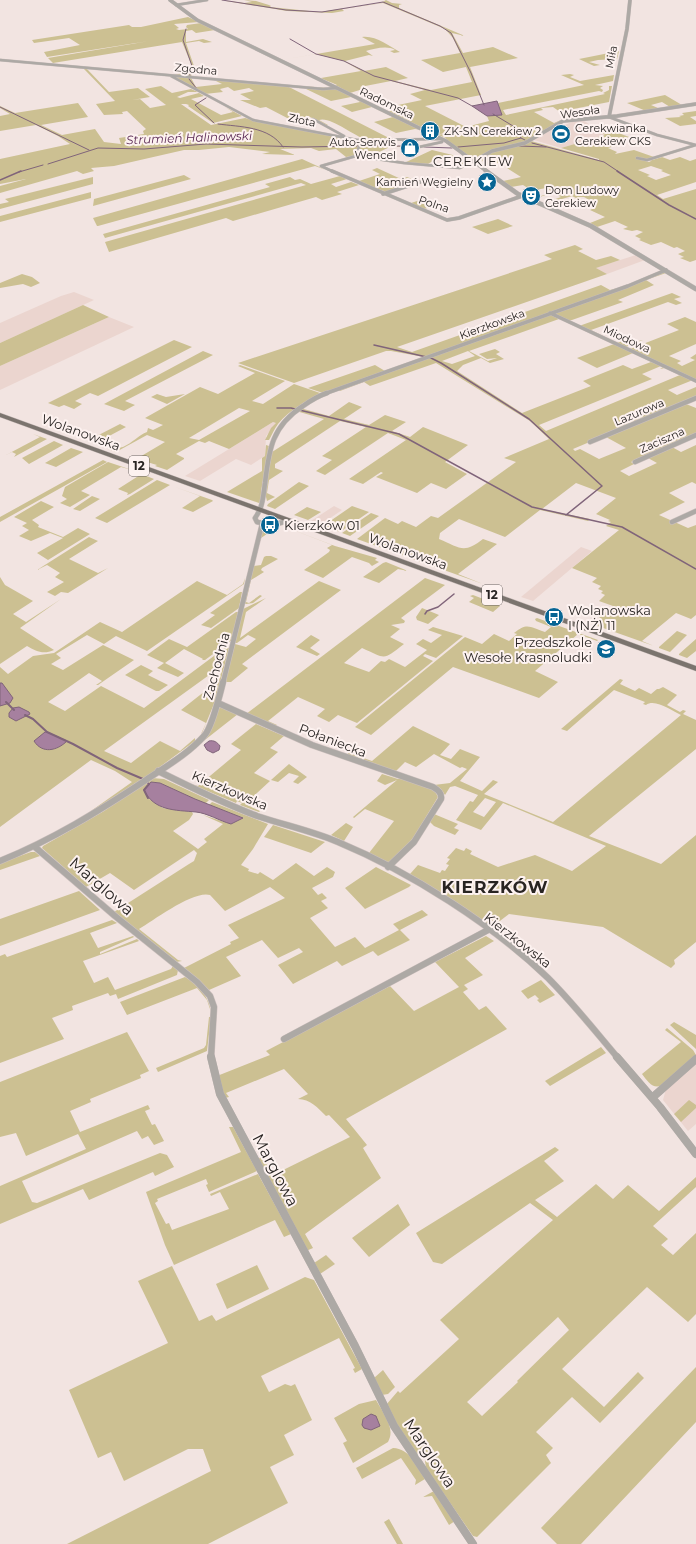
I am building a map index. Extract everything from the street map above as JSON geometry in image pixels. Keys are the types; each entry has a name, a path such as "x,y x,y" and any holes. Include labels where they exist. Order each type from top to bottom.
{"main road":[{"name":"Wolanowska","path":"0,415 696,669"}],"street":[{"name":"Radomska","path":"170,0 197,20 446,141 522,196 591,226 696,289"},
{"path":"176,5 207,0"},
{"name":"Miła","path":"609,117 627,29 630,0"},
{"name":"Zgodna","path":"0,60 323,89 337,88"},
{"name":"Złota","path":"170,76 248,118 350,139 441,139"},
{"name":"Wesoła","path":"474,161 488,152 530,140 560,122 609,117 696,104"},
{"path":"609,117 668,138 696,145"},
{"path":"312,119 350,139"},
{"path":"361,140 356,156 404,163 460,168 474,161"},
{"path":"419,147 446,141"},
{"path":"637,158 646,161 696,145"},
{"name":"Polna","path":"356,156 321,166 383,194 447,220 459,218 522,196"},
{"path":"383,194 420,182"},
{"name":"Kierzkowska","path":"324,394 648,278 666,270"},
{"name":"Miodowa","path":"550,313 696,381"},
{"name":"Zachodnia","path":"0,861 35,847 102,810 158,771 205,735 218,703 262,524 255,519 264,503 265,484 275,432 280,424 294,410 324,394"},
{"name":"Lazurowa","path":"590,442 696,398"},
{"name":"Zaciszna","path":"635,462 696,435"},
{"path":"672,522 696,510"},
{"path":"262,524 277,524 288,521"},
{"name":"Połaniecka","path":"218,703 312,745 433,787 441,793 441,799 414,842 388,867"},
{"name":"Kierzkowska","path":"158,771 190,788 238,808 272,821 337,842 388,867 433,892 488,930 548,979 653,1098 696,1154"},
{"name":"Marglowa","path":"35,847 115,916 197,982 210,996 214,1007 211,1046 212,1061 217,1086 222,1099 354,1346 394,1426 473,1544"},
{"path":"284,1039 488,930"},
{"path":"653,1098 696,1059"}],"shaded area":[{"path":"220,0 244,3 252,2 244,0 256,1 269,5 271,6 270,7 319,12 381,3 386,0 392,3 402,4 399,5 399,8 465,36 452,33 463,53 493,47 518,58 470,67 481,95 425,106 466,127 489,121 487,116 502,115 498,103 584,85 561,75 574,75 570,77 580,81 614,75 613,81 595,85 603,86 600,88 603,90 602,92 599,91 503,110 506,115 605,94 603,93 609,90 609,86 612,86 609,102 563,111 574,119 570,119 553,107 541,108 543,110 534,112 554,123 561,120 562,121 522,143 494,149 476,158 472,158 445,139 446,138 438,135 457,131 462,133 457,136 464,135 471,137 481,135 467,127 437,135 388,111 402,108 398,105 422,100 410,94 425,90 391,81 360,87 363,89 350,93 321,78 361,71 344,61 316,54 375,44 362,37 367,37 382,42 400,52 394,53 390,51 395,50 392,49 377,48 366,51 373,56 369,55 345,61 364,71 386,67 408,78 395,81 431,90 472,82 466,67 443,72 421,60 460,53 453,38 445,29 383,3 342,9 344,11 332,13 287,11"},
{"path":"188,17 199,22 174,24 179,28 176,29 188,29 186,27 187,25 201,23 215,30 196,33 192,30 186,31 186,42 203,39 212,42 204,43 199,41 186,43 194,66 191,77 172,75 190,72 192,66 182,42 53,63 48,58 149,41 47,57 44,52 80,45 69,38 34,43 32,40 129,25 132,27 141,27"},
{"path":"619,51 617,59 589,62 600,65 594,66 579,59"},
{"path":"84,69 87,69 109,92 138,88 150,97 132,100 140,99 150,108 166,105 145,89 161,86 172,93 191,89 198,92 188,92 177,97 180,98 199,93 204,96 191,99 221,115 233,112 225,107 242,116 213,123 188,106 189,105 181,104 211,125 245,118 305,131 370,141 375,145 418,146 390,147 379,152 356,150 355,156 346,157 336,149 319,151 311,148 280,149 295,155 262,154 270,152 229,147 184,150 114,166 91,168 94,171 83,174 77,171 0,193 0,186 26,179 0,184 0,159 70,144 36,125 0,131 0,116 10,114 0,108 0,106 15,113 78,103 88,117 41,125 62,135 95,129 104,142 121,144 119,138 144,134 143,131 146,129 127,111 122,112 123,114 104,115 96,104 115,101"},
{"path":"175,78 191,78 196,87 222,84 214,80 287,86 391,139 365,139 335,123 319,120 328,125 326,125 308,116 306,117 310,119 291,120 266,107 260,108 240,100 251,100 240,94 254,91 249,88 234,91 228,87 220,89 223,92 205,94"},
{"path":"324,84 333,88 318,89 337,89 355,98 351,97 331,101 304,88 313,88 282,85 332,88"},
{"path":"665,95 682,105 670,107 662,102 651,105 658,108 646,111 627,103"},
{"path":"357,100 359,100 421,130 415,129 396,133 374,122 393,117 372,107 352,112 341,106 360,102"},
{"path":"497,101 502,115 487,116 472,106"},
{"path":"696,111 696,116 690,117 696,121 696,124 680,126 665,118 681,117 679,116 684,115 682,113"},
{"path":"583,120 605,135 561,148 534,140 543,134 572,122"},
{"path":"606,124 623,130 616,132 629,137 621,140 614,137 609,138 614,142 619,140 626,143 608,148 617,152 615,154 634,150 654,157 646,160 637,158 649,162 662,157 670,160 680,157 690,161 696,159 696,182 657,195 663,199 696,189 696,260 690,262 680,258 684,257 678,254 685,251 677,247 674,248 661,242 651,245 639,240 641,239 635,236 643,232 623,229 628,227 615,221 597,227 590,223 605,217 590,210 594,208 580,204 591,201 584,197 580,197 578,199 572,196 552,202 550,201 561,197 553,193 536,198 540,201 532,199 553,192 546,188 520,193 531,190 523,185 511,187 503,181 521,177 507,168 510,166 501,162 483,166 480,164 484,163 481,159 478,161 480,163 477,161 491,152 531,141 599,160 561,148 605,135 591,126","holes":["651,166 663,170 661,171 671,175 656,180 647,176 650,175 638,170"]},
{"path":"432,150 465,158 462,155 471,161 459,167 463,164 452,162 456,159 452,158 444,161 446,159 439,157 428,164 404,163"},
{"path":"302,159 326,170 315,166 98,226 93,218"},
{"path":"377,168 401,179 407,177 420,182 387,192 356,182 380,174 372,170"},
{"path":"184,175 191,179 93,206 94,199"},
{"path":"340,176 347,179 331,184 336,187 351,182 346,180 359,185 337,192 342,194 322,200 316,197 233,221 226,218 109,252 105,242 306,185 301,183 105,238 103,234 270,187 265,184 290,177 295,180 300,179 311,184"},
{"path":"93,177 93,184 0,209 0,204 9,202 5,199"},
{"path":"91,192 91,198 0,222 0,216"},
{"path":"426,198 440,204 421,210 408,204"},
{"path":"498,219 513,226 488,234 472,227"},
{"path":"575,245 583,249 578,251 596,260 611,256 620,260 596,268 607,274 397,347 412,352 601,285 610,290 625,286 551,315 559,319 469,351 488,361 497,358 487,359 479,354 495,349 500,352 496,354 504,359 490,363 481,358 463,365 457,371 522,413 591,386 583,381 623,365 632,369 651,362 661,366 642,374 652,379 539,425 546,431 680,375 665,368 660,369 663,367 693,380 668,390 677,395 696,387 696,397 573,449 575,451 580,449 599,459 626,448 606,437 686,404 696,408 696,433 631,462 634,464 620,471 629,476 657,463 648,458 672,447 681,452 696,445 696,484 692,482 669,493 685,502 659,515 688,528 696,525 696,615 691,619 676,613 642,641 654,646 592,624 613,606 599,601 605,595 601,593 603,591 598,589 601,586 592,582 597,578 572,568 619,530 606,526 611,522 608,521 610,520 596,514 616,498 576,483 542,509 590,519 588,521 540,510 505,537 459,519 440,533 439,539 462,548 471,547 483,539 497,544 458,574 483,584 357,539 385,518 398,524 402,521 416,527 431,516 438,518 516,462 504,458 549,439 530,421 436,363 370,386 364,382 340,391 338,390 424,357 386,351 294,383 238,363 552,259 544,255","holes":["468,351 475,356 452,364 442,361"]},
{"path":"636,255 645,260 607,274 595,268"},
{"path":"665,272 666,273 646,280 654,285 618,300 623,302 568,321 555,315 555,312"},
{"path":"22,274 32,277 40,283 31,287 23,284 0,288 0,283"},
{"path":"74,292 94,300 0,343 0,323 61,296"},
{"path":"672,293 681,297 674,299 682,303 676,305 668,302 591,330 617,343 579,326"},
{"path":"83,305 109,317 0,366 0,343"},
{"path":"109,317 134,327 0,390 0,366"},
{"path":"685,317 696,322 696,344 669,356 681,361 677,363 682,366 695,360 690,358 696,354 696,380 630,349 679,330 667,324"},
{"path":"628,339 634,342 643,340 626,347 617,343"},
{"path":"174,340 192,347 98,396 90,393 75,401 82,404 74,409 64,405 59,407 48,403"},
{"path":"614,344 633,353 597,368 577,358"},
{"path":"203,351 213,355 125,401 135,405 124,411 104,404"},
{"path":"240,365 285,381 252,401 263,404 294,384 320,393 288,414 277,426 269,440 265,440 271,428 276,423 273,422 229,449 209,441 205,443 199,441 176,454 184,459 167,470 133,457 138,458 165,442 147,435 116,452 108,449 123,447 147,432 148,428 153,430 163,425 145,418 200,387 218,394 255,373 238,366","holes":["239,408 250,411 199,440 189,438"]},
{"path":"375,365 385,371 323,393 308,388"},
{"path":"157,394 166,397 185,394 167,404 151,397"},
{"path":"349,402 362,407 344,419 369,425 385,415 406,422 392,431 410,437 423,427 468,445 445,462 467,474 446,489 431,483 417,493 376,477 383,473 381,472 363,484 349,479 406,440 388,433 325,475 316,471 332,460 322,456 366,427 340,421 275,464 275,468 283,471 269,480 267,493 275,497 267,501 265,493 272,452 324,419 296,411 300,408 329,416"},
{"path":"273,422 277,423 266,436 265,456 251,465 236,459 200,481 185,476"},
{"path":"120,424 126,427 98,442 89,440"},
{"path":"33,434 47,439 14,457 16,454 12,452 6,455 40,437"},
{"path":"54,441 63,445 29,464 22,458"},
{"path":"266,445 269,446 261,492 262,501 259,503 227,492 262,471 262,458 265,456"},
{"path":"71,448 83,452 56,467 45,463"},
{"path":"103,460 107,462 0,522 0,517"},
{"path":"108,462 132,470 121,467 81,491 90,495 70,507 60,503 67,499 62,496 65,487"},
{"path":"134,471 154,479 127,495 128,493 118,489 140,475 133,472"},
{"path":"157,480 170,485 107,523 95,518"},
{"path":"299,482 309,486 275,509 267,506 268,504"},
{"path":"175,487 212,500 213,501 193,512 182,508 200,496"},
{"path":"92,496 100,499 80,511 73,509"},
{"path":"41,501 54,507 32,520 39,525 38,527 63,537 78,528 90,534 48,560 37,553 63,538 50,533 31,541 19,536 29,530 22,526 27,523 14,517"},
{"path":"334,506 342,510 320,525 311,521"},
{"path":"352,506 369,512 340,532 323,526"},
{"path":"307,507 321,512 308,520 294,515"},
{"path":"371,513 379,516 350,536 342,533"},
{"path":"280,525 335,546 377,558 375,560 379,562 372,566 369,563 352,557 323,578 304,570 329,552 330,550 327,548 332,545"},
{"path":"280,525 261,538 257,550 262,529"},
{"path":"89,537 98,541 69,559 98,573 108,568 68,593 61,592 55,596 47,592 64,582 55,577 60,573 47,565 37,570"},
{"path":"581,547 592,551 533,601 521,597"},
{"path":"271,556 278,559 262,568 261,570 264,572 251,580 246,602 249,603 260,595 262,596 253,603 246,604 244,603 253,566 261,565 264,557"},
{"path":"386,562 408,571 398,569 379,583 363,577 383,563"},
{"path":"0,577 5,585 33,601 13,614 26,622 61,599 20,628 54,650 43,652 27,646 0,664"},
{"path":"245,578 244,584 147,651 116,636 104,644 87,635 56,654 61,658 51,664 63,670 103,645 134,660 98,685 96,685 102,681 89,673 48,702 65,711 101,686 144,708 226,647 229,648 216,699 202,733 201,734 206,723 181,710 219,680 223,665 104,751 131,763 160,741 180,751 195,738 195,741 153,772 74,823 132,782 115,771 91,760 0,827 0,667 8,674 33,656 54,653 100,622 122,632 197,581 227,595 243,584"},
{"path":"425,578 445,585 401,618 405,621 404,623 391,625 400,629 390,637 404,644 388,656 380,656 362,648 344,663 369,672 381,661 385,662 389,659 405,667 427,650 416,644 423,639 431,643 442,635 428,630 433,627 463,636 436,658 425,654 423,656 433,661 357,723 338,715 329,722 317,716 325,709 298,697 268,721 277,725 274,727 246,714"},
{"path":"319,581 341,590 242,664 248,668 231,682 225,682 235,644 246,647 256,639 248,635 235,643 243,609 266,598 246,612 240,638"},
{"path":"242,592 239,608 211,628 201,625 215,615 210,613"},
{"path":"473,595 500,606 493,612 469,602 474,598 470,596"},
{"path":"422,608 439,615 428,624 417,620 416,617"},
{"path":"238,612 232,640 205,660 202,660 203,659 184,649 165,663 184,673 178,677 157,668 164,663 147,655 169,639 187,647"},
{"path":"537,618 598,640 597,641 578,634 535,671 558,682 539,698 453,667 371,735 355,727 465,637 482,644 494,634 509,641 517,634 514,633 522,628 529,626 545,632 551,627 536,621 535,619"},
{"path":"677,631 687,635 670,652 659,648 659,647"},
{"path":"311,635 320,640 310,648 320,654 317,656 296,647"},
{"path":"696,639 696,651 687,658 679,655 679,654"},
{"path":"141,665 153,671 148,675 168,685 159,691 156,691 125,675"},
{"path":"620,679 623,680 620,684 635,691 639,688 651,694 657,689 663,687 677,695 667,705 680,712 683,710 686,711 683,714 696,720 696,749 589,836 661,864 696,835 696,942 674,960 675,964 671,968 603,927 509,914 492,927 410,874 418,865 440,873 442,870 445,871 449,865 446,864 450,859 447,858 456,848 464,851 466,848 472,851 470,854 498,867 535,855 572,871 606,846 503,803 481,830 456,820 470,801 473,802 478,795 455,786 450,787 445,795 441,789 434,785 450,783 467,769 462,767 460,768 434,754 416,767 405,762 395,772 346,755 349,753 372,761 413,726 450,744 440,755 451,759 460,749 480,757 460,781 482,791 493,780 498,782 484,794 553,822 681,715 659,704 643,704 645,702 614,690 567,731 561,729","holes":["485,798 496,802 484,817 473,812"]},
{"path":"0,683 2,683 13,698 10,703 0,706"},
{"path":"19,707 30,714 16,721 9,717 9,713 13,708"},
{"path":"221,707 238,714 173,765 206,736 218,709"},
{"path":"256,724 284,736 270,748 278,752 254,773 270,781 245,804 260,811 259,812 240,805 242,803 237,801 236,803 191,784 198,786 241,750 231,744"},
{"path":"45,732 67,741 54,749 50,750 41,748 34,741"},
{"path":"209,741 218,743 220,746 219,750 213,753 207,750 204,745"},
{"path":"289,764 307,777 298,784 293,782 299,776 289,773 278,782 271,780"},
{"path":"382,774 398,779 401,778 435,791 438,797 414,837 389,863 369,853 394,821 365,809 354,818 353,817 397,780 385,785 377,781"},
{"path":"152,778 164,779 209,800 205,804 155,782 148,798 163,808 192,812 193,814 189,820 173,831 198,849 207,842 204,839 223,824 203,815 231,824 243,818 209,805 212,802 268,824 253,849 241,865 249,869 248,871 258,874 260,872 273,880 296,863 314,876 327,867 335,872 333,877 312,888 318,895 322,893 327,898 321,901 328,908 310,918 335,947 355,937 365,948 399,930 393,924 422,910 428,915 400,930 410,940 378,956 373,951 342,966 337,961 293,984 278,965 303,952 299,948 278,958 262,940 226,957 241,976 209,990 184,968 231,944 230,942 239,938 228,925 285,898 270,887 225,911 210,895 203,895 184,901 139,929 178,960 182,961 176,962 114,912 194,861 197,853 194,850 134,890 110,873 86,887 42,848 43,846 104,811"},
{"path":"151,782 160,783 243,818 231,824 209,815 173,810 159,806 148,797 144,790"},
{"path":"434,814 458,824 454,828 459,830 455,835 434,826 430,822"},
{"path":"346,823 353,827 344,841 331,835"},
{"path":"273,825 325,842 311,853 264,837"},
{"path":"35,852 40,856 0,870 0,863"},
{"path":"376,867 411,885 365,909 345,888"},
{"path":"79,891 100,910 0,946 0,919"},
{"path":"112,920 117,923 90,933 98,948 133,936 134,937 100,952 100,954 137,939 139,941 83,961 94,983 108,977 115,990 171,969 173,966 178,970 177,975 118,999 116,994 110,996 108,993 72,1006 73,1010 52,1018 64,1039 0,1063 0,956 5,954 7,957"},
{"path":"486,936 494,941 465,958 483,975 464,985 468,989 463,992 479,1010 486,1006 507,1029 346,1119 367,1145 363,1148 381,1178 305,1234 313,1248 306,1251 258,1159 262,1157 273,1175 350,1137 329,1115 326,1116 310,1102 298,1099 308,1094 284,1069 226,1093 229,1097 225,1098 217,1076 270,1055 266,1051 390,986 414,1011 459,987 435,962"},
{"path":"185,977 195,983 206,996 211,1012 207,1000 197,988 127,1015 120,1002"},
{"path":"541,980 555,995 540,1003 537,1000 539,999 535,995 528,999 521,991"},
{"path":"209,1017 211,1017 207,1051 158,1072 156,1068 204,1048 206,1045"},
{"path":"674,1022 696,1035 696,1049 670,1025"},
{"path":"667,1028 693,1050 696,1055 664,1084 657,1087 649,1083 642,1074 681,1042 665,1030"},
{"path":"127,1032 149,1071 140,1075 141,1078 90,1099 91,1102 70,1111 80,1132 148,1105 150,1109 145,1111 152,1125 155,1124 164,1141 154,1145 148,1136 142,1139 137,1131 22,1181 32,1202 37,1203 160,1153 167,1155 174,1167 155,1176 153,1172 89,1200 83,1189 0,1224 0,1186 86,1149 78,1134 26,1156 16,1133 0,1137 0,1082"},
{"path":"601,1047 606,1053 550,1086 545,1081"},
{"path":"696,1063 696,1124 688,1131 663,1100 666,1089"},
{"path":"689,1100 696,1105 696,1108 681,1122 674,1114"},
{"path":"229,1127 233,1127 257,1171 209,1192 206,1185 208,1184 206,1179 157,1199 158,1201 155,1203 166,1224 169,1223 172,1230 229,1209 220,1192 211,1196 210,1194 258,1174 291,1234 284,1237 275,1220 174,1265 165,1245 146,1192 241,1152"},
{"path":"555,1147 559,1150 544,1161 564,1181 535,1200 557,1217 596,1184 613,1199 628,1185 659,1211 696,1177 696,1187 653,1226 668,1239 661,1245 673,1255 696,1233 696,1314 688,1322 647,1287 562,1369 604,1407 638,1372 644,1378 600,1423 572,1397 536,1432 553,1448 546,1455 551,1463 477,1537 473,1536 426,1468 425,1461 427,1457 423,1453 418,1456 403,1435 386,1405 398,1391 400,1393 459,1339 440,1320 553,1220 530,1203 442,1264 433,1262 416,1233","holes":["558,1317 569,1330 482,1416 467,1402"]},
{"path":"398,1204 410,1225 369,1257 352,1238"},
{"path":"326,1255 335,1264 320,1274 314,1263"},
{"path":"257,1265 269,1289 227,1309 216,1284"},
{"path":"172,1266 199,1321 212,1315 216,1321 305,1277 314,1280 362,1369 355,1373 353,1369 355,1368 339,1338 261,1376 269,1392 285,1384 291,1386 295,1384 312,1420 284,1435 294,1455 270,1467 288,1503 208,1544 67,1544 211,1471 203,1449 188,1449 124,1481 111,1452 98,1458 69,1390 168,1343 138,1281"},
{"path":"696,1367 696,1422 581,1544 557,1544 541,1528"},
{"path":"383,1370 395,1387 388,1394 382,1395 374,1378"},
{"path":"376,1400 390,1426 390,1437 388,1442 353,1463 343,1443 347,1441 334,1418 359,1404"},
{"path":"371,1414 376,1416 380,1426 371,1430 364,1428 362,1425 363,1419"},
{"path":"393,1448 404,1451 415,1463 425,1479 415,1485 416,1480 401,1458 362,1479 356,1468"},
{"path":"434,1491 455,1521 449,1525 432,1496 423,1497"},
{"path":"389,1519 403,1544 397,1544 384,1522"}],"waterway":[{"path":"222,0 286,10 322,12 383,2 440,26 451,33 471,73 484,105"},
{"path":"186,29 183,40 192,66 189,79 197,89"},
{"path":"290,39 316,54 344,61 374,76 458,98 472,106"},
{"path":"206,98 195,105 214,123"},
{"path":"0,107 89,150"},
{"path":"493,114 513,126 521,138"},
{"path":"218,124 245,127 262,131 277,140 282,146"},
{"name":"Strumień Halinowski","path":"458,147 504,143 521,138"},
{"name":"Strumień Halinowski","path":"521,138 525,140"},
{"name":"Strumień Halinowski","path":"532,143 604,162 619,172"},
{"name":"Strumień Halinowski","path":"48,164 98,148 144,149 206,144 282,146"},
{"name":"Strumień Halinowski","path":"282,146 358,146"},
{"name":"Strumień Halinowski","path":"361,146 417,146"},
{"name":"Strumień Halinowski","path":"519,146 546,147"},
{"name":"Strumień Halinowski","path":"424,147 452,148"},
{"name":"Strumień Halinowski","path":"19,172 43,165"},
{"name":"Strumień Halinowski","path":"0,180 21,171"},
{"name":"Strumień Halinowski","path":"617,171 669,205 696,219"},
{"path":"374,345 431,358 529,419 602,486 566,515"},
{"path":"277,408 291,408 399,434 532,507 566,515"},
{"path":"566,515 622,527 696,569"},
{"path":"425,614 427,611 438,607 454,594"},
{"path":"6,702 14,710"},
{"path":"25,715 33,719 47,732 73,744 117,768 143,779"},
{"path":"147,782 149,784 144,790 148,798"}],"place":[{"name":"ZK-SN Cerekiew 2","path":"430,131"},
{"name":"Cerekwianka Cerekiew CKS","path":"561,134"},
{"name":"Auto-Serwis Wencel","path":"410,148"},
{"name":"Kamień Węgielny","path":"487,182"},
{"name":"Dom Ludowy Cerekiew","path":"531,196"},
{"name":"Kierzków 01","path":"270,525"},
{"name":"Wolanowska I (NŻ) 11","path":"554,617"},
{"name":"Przedszkole Wesołe Krasnoludki","path":"606,649"}],"district":[{"name":"CEREKIEW","path":"473,161"},
{"name":"KIERZKÓW","path":"495,887"}]}
